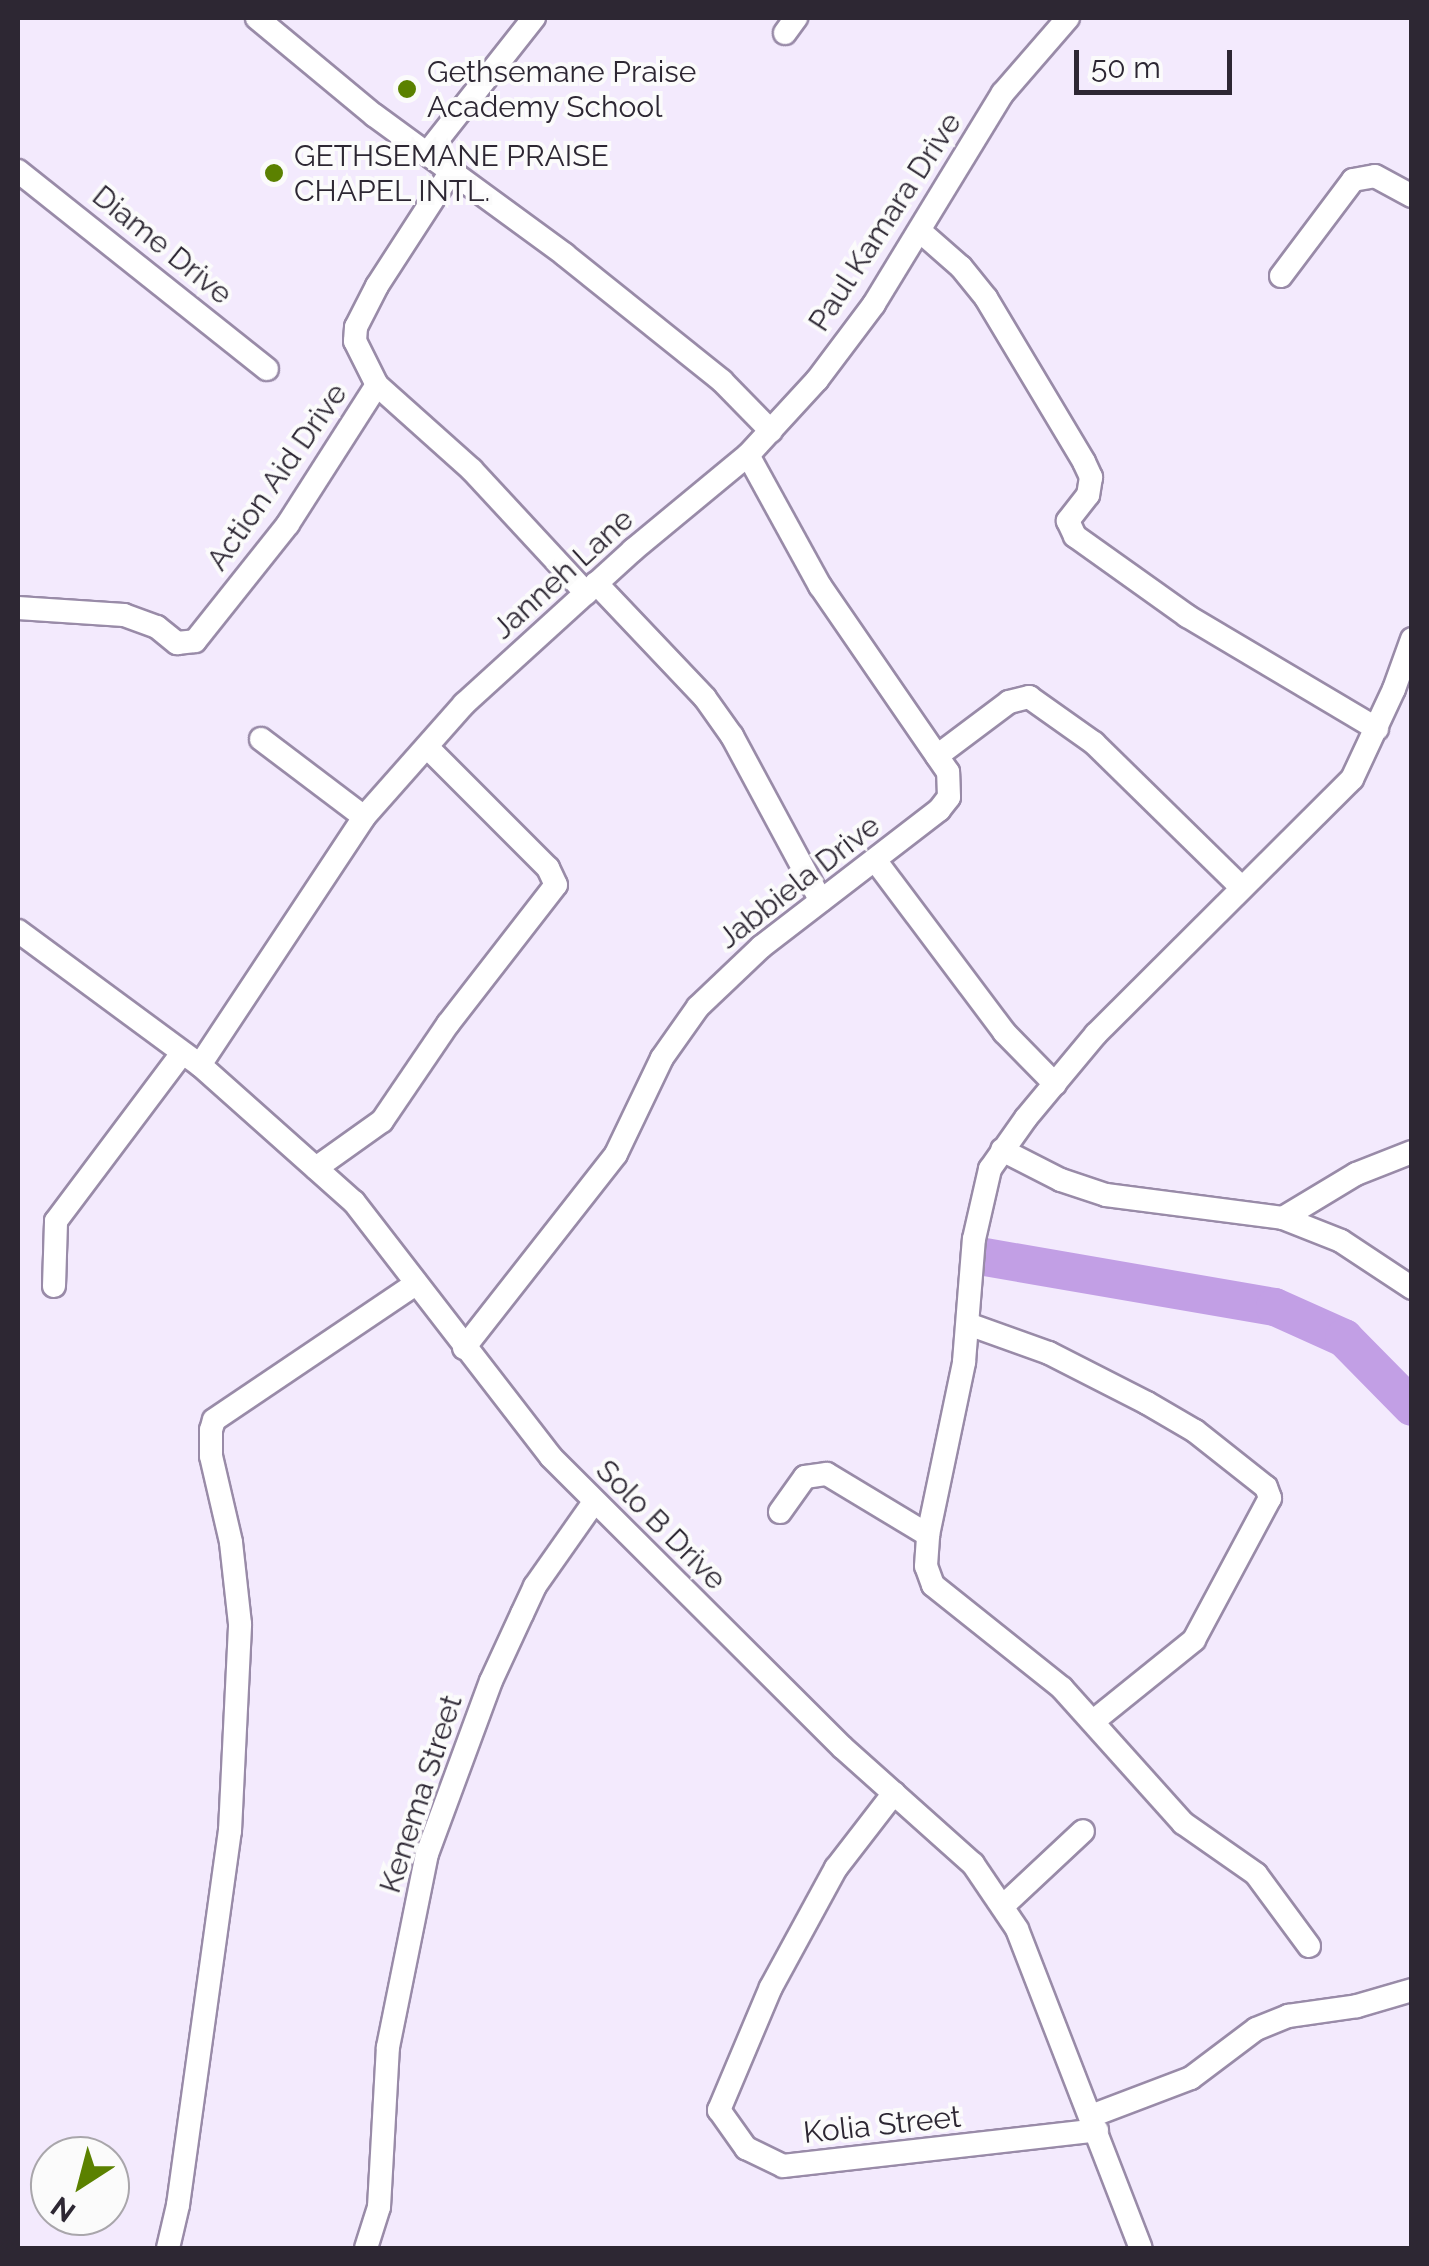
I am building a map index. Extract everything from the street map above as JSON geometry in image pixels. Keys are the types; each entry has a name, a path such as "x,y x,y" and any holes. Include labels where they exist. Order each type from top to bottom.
{"street":[{"path":"257,18 374,115 452,170 722,381 771,431"},
{"path":"428,152 534,18"},
{"name":"Paul Kamara Drive","path":"748,455 874,304 921,232 944,182 1002,94 1068,18"},
{"path":"377,384 355,341 356,327 452,170"},
{"name":"Diame Drive","path":"18,171 267,369"},
{"path":"1281,276 1353,180 1375,176 1412,196"},
{"path":"921,232 961,267 986,298 1084,462 1091,477 1088,494 1068,521 1076,536 1187,616 1377,729"},
{"name":"Action Aid Drive","path":"18,608 124,615 157,627 177,643 195,641 288,524 377,384 472,470 705,698 732,736 821,901"},
{"name":"Janneh Lane","path":"54,1286 56,1221 191,1059 364,817 464,704 591,588 748,455"},
{"name":"Jabbiela Drive","path":"464,1348 616,1154 680,1029 760,947 950,797 948,772 820,586 748,455"},
{"path":"1309,1946 1256,1874 1184,1823 1095,1720 933,1584 926,1566 928,1535 968,1324 981,1199 1002,1150 1158,968 1352,780 1377,729 1412,639"},
{"path":"937,756 1009,702 1029,697 1094,742 1242,888"},
{"path":"260,739 364,817"},
{"path":"316,1168 382,1121 448,1024 556,885 548,868 427,746"},
{"path":"875,860 1004,1032 1055,1084"},
{"name":"Solo B Drive","path":"18,931 191,1059 374,1224 464,1348 551,1457 894,1793 973,1864 1004,1904 1141,2248"},
{"path":"1002,1150 1061,1180 1106,1196 1283,1218 1341,1240 1412,1288"},
{"path":"1283,1218 1356,1174 1412,1152"},
{"path":"168,2248 178,2204 230,1831 240,1624 232,1542 211,1456 211,1430 214,1420 416,1284"},
{"path":"968,1324 1049,1354 1147,1402 1196,1431 1266,1487 1270,1498 1194,1640 1095,1720"},
{"path":"780,1512 804,1477 827,1474 928,1535"},
{"name":"Kenema Street","path":"366,2248 380,2207 388,2046 427,1854 514,1630 535,1586 594,1502"},
{"name":"Kolia Street","path":"894,1793 836,1868 772,1987 719,2110 756,2155 783,2166 1094,2123 1191,2078 1256,2028 1288,2016 1357,2006 1412,1990"},
{"path":"1004,1904 1083,1830"}],"waterway":[{"path":"985,1257 1275,1307 1344,1338 1412,1407"}],"place":[{"name":"Gethsemane Praise Academy School","path":"407,89"},
{"name":"GETHSEMANE PRAISE CHAPEL INTL.","path":"274,173"}]}
